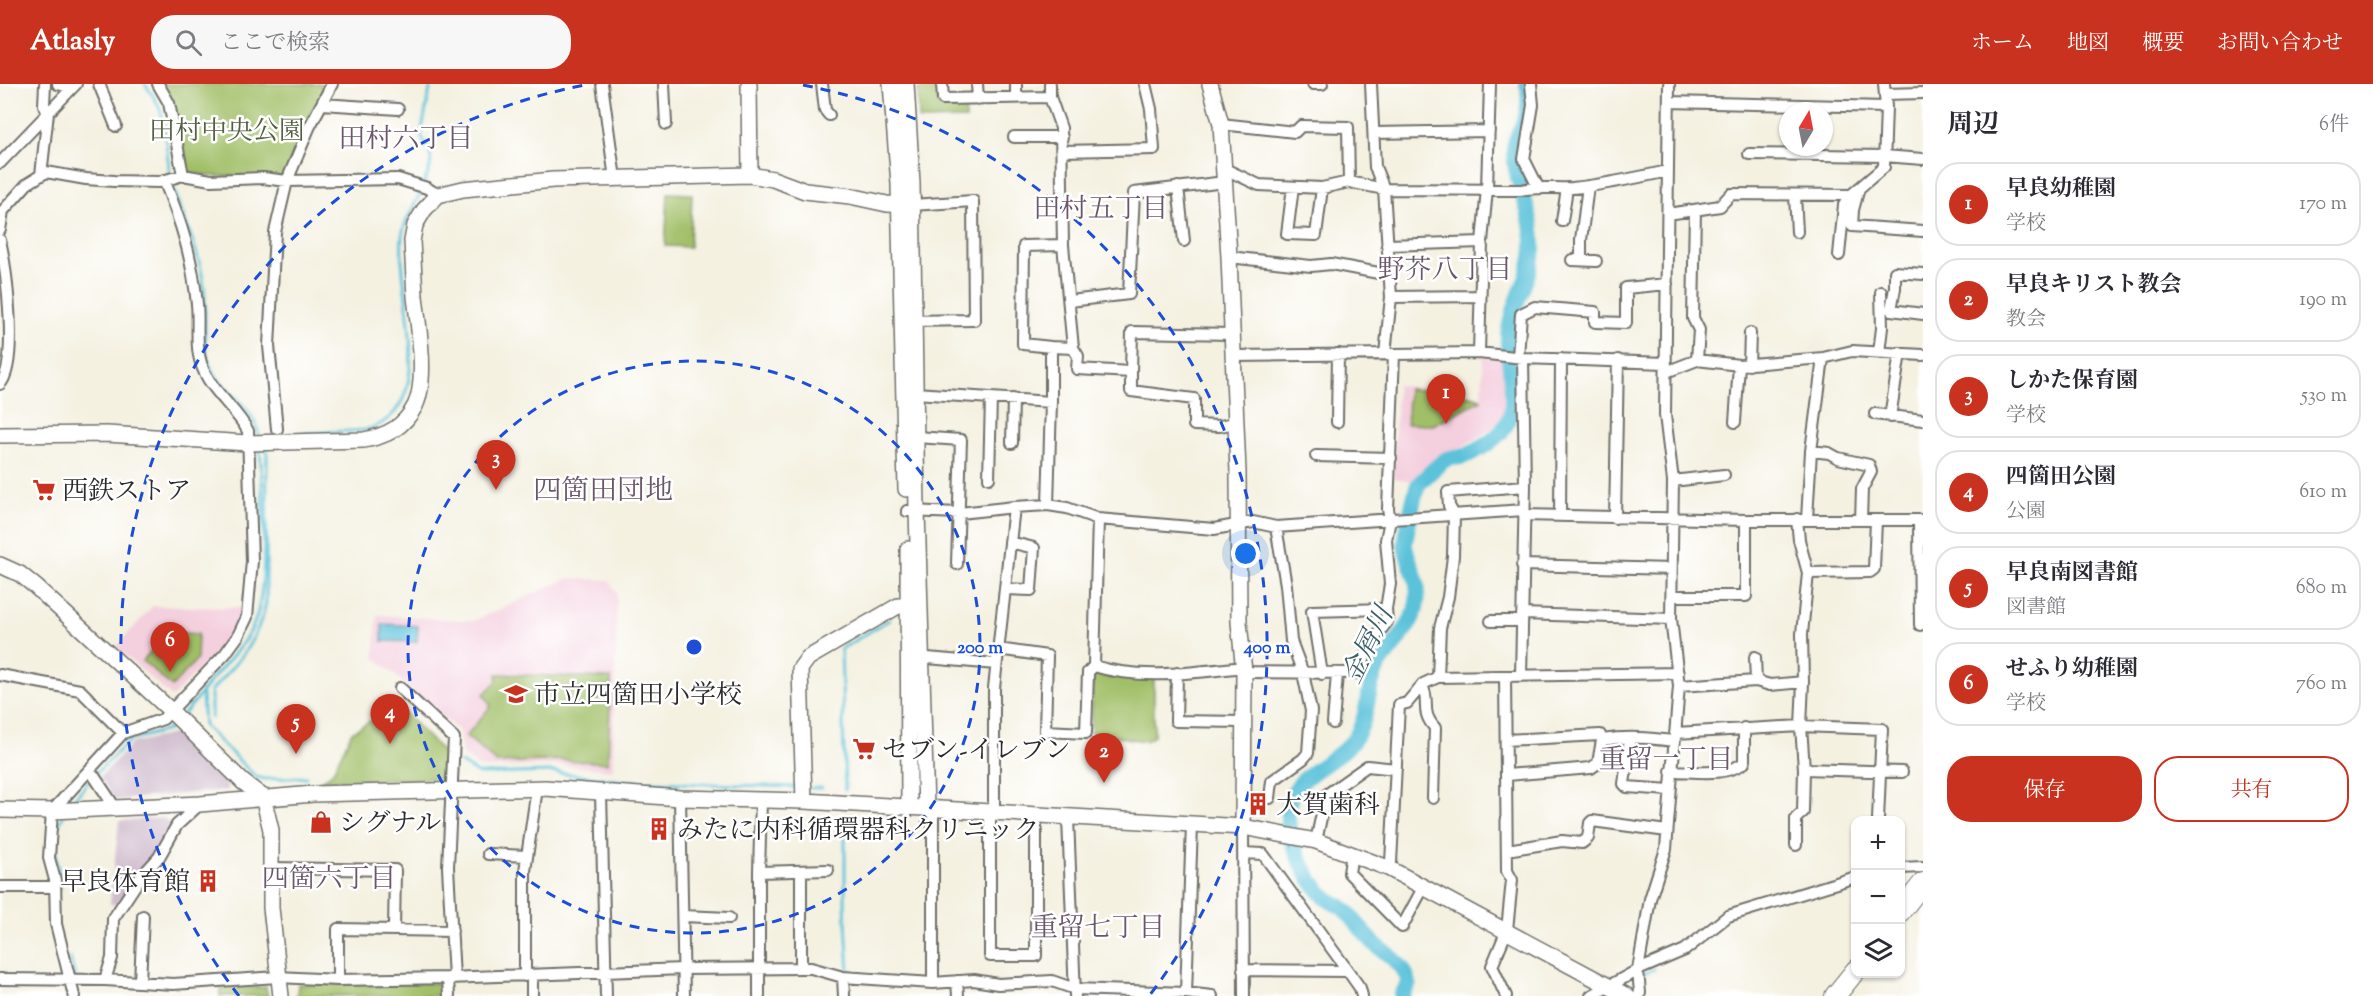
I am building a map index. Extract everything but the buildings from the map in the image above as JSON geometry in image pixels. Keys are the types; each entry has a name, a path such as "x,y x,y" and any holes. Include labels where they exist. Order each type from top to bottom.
{"highway":[{"path":"1905,908 1920,894"},
{"path":"1835,996 1851,976"}],"street":[{"path":"41,175 48,113 44,105 45,84"},
{"path":"58,84 74,86"},
{"path":"99,84 116,126"},
{"path":"158,84 169,103 180,176"},
{"path":"275,438 269,346 275,232 287,181 332,84"},
{"path":"602,84 615,179"},
{"path":"664,84 666,124"},
{"path":"749,84 750,175"},
{"path":"822,84 825,110 829,115"},
{"path":"891,84 906,205"},
{"path":"906,84 906,205 915,657 909,808"},
{"path":"942,84 943,99 1050,97"},
{"path":"977,84 978,99"},
{"path":"1016,84 1016,98"},
{"path":"1050,84 1050,97 1062,137 1063,245 1073,348 1078,356 1077,369 1131,372"},
{"path":"1062,151 1154,149 1151,109 1145,84"},
{"path":"1210,84 1221,124 1225,175 1239,524 1239,622 1244,670 1244,996"},
{"path":"1312,84 1322,84"},
{"path":"1094,666 1107,670 1149,675 1244,670 1322,674 1359,673 1370,644 1387,622 1386,609 1390,584 1386,540 1390,519 1388,509 1391,458 1391,297 1384,189 1375,167 1371,84"},
{"path":"1479,353 1490,84"},
{"path":"1531,84 1533,105 1524,159 1535,187"},
{"path":"1638,996 1640,993 1638,970 1650,899 1664,858 1679,686 1671,619 1673,481 1665,415 1669,84"},
{"path":"0,163 74,86"},
{"path":"1839,255 1844,205 1884,166 1886,107 1884,89 1923,93"},
{"path":"1669,102 1886,107"},
{"path":"322,104 398,109"},
{"path":"1221,124 1295,132 1301,126 1348,127 1349,182"},
{"path":"1374,133 1489,131"},
{"path":"1014,137 1062,137"},
{"path":"1749,154 1884,156 1923,159"},
{"path":"1070,301 1129,294 1134,192 1178,187 1225,175 1259,185 1293,187 1322,188 1349,182 1384,189 1521,190 1535,187 1588,186 1668,171"},
{"path":"0,230 3,211 27,184 46,172 86,180 165,180 180,176 211,180 398,179 428,189 463,189 553,180 750,175 773,179 805,191 906,205 973,201 974,321 908,321"},
{"path":"74,996 56,924 55,887 49,858 61,811 93,774 123,733 163,719 177,717 225,654 247,617 252,561 248,431 208,378 200,362 199,316 194,277 182,224 165,180"},
{"path":"1588,186 1576,260 1596,261"},
{"path":"1178,187 1184,241"},
{"path":"1293,187 1287,234 1316,236 1322,188"},
{"path":"1562,221 1567,188"},
{"path":"0,435 107,434 250,443 275,438 364,440 382,437 397,429 416,404 420,386 421,359 412,241 415,225 424,210 428,189"},
{"path":"1668,214 1720,206 1731,194 1796,195 1855,192"},
{"path":"1855,192 1852,226 1923,231"},
{"path":"1796,195 1797,232"},
{"path":"1695,210 1693,318 1699,330 1696,360"},
{"path":"0,240 7,275 9,363 5,379 0,384"},
{"path":"1387,245 1482,242"},
{"path":"1063,245 1024,246 1023,344 1073,348"},
{"path":"1229,257 1311,266 1331,264 1389,275"},
{"path":"1923,274 1895,272 1891,310 1923,314"},
{"path":"1521,676 1525,486 1519,357 1521,314 1535,307 1595,312 1595,322 1626,323 1626,288 1667,284"},
{"path":"1879,352 1882,328 1881,292"},
{"path":"1391,297 1480,296"},
{"path":"908,321 915,393 916,437 908,606 929,809 933,983"},
{"path":"1231,334 1132,332 1131,391 1194,399 1194,425 1220,426 1235,423"},
{"path":"1736,422 1750,333"},
{"path":"1048,505 1052,347"},
{"path":"1232,356 1479,353 1519,357 1618,360 1666,367 1696,360 1744,365 1823,358 1852,351 1923,355"},
{"path":"1890,417 1900,353"},
{"path":"1337,422 1338,354"},
{"path":"1796,845 1796,818 1803,812 1802,634 1808,573 1799,540 1823,358"},
{"path":"1560,516 1562,359"},
{"path":"1615,518 1618,360"},
{"path":"915,393 1051,402"},
{"path":"988,478 991,398"},
{"path":"1012,443 1013,399"},
{"path":"1875,414 1923,420"},
{"path":"916,437 961,440 957,564"},
{"path":"1811,452 1829,453 1838,458 1869,465 1871,472 1862,489 1861,519"},
{"path":"1316,456 1391,458"},
{"path":"1673,481 1724,475"},
{"path":"1438,677 1440,628 1448,597 1453,556 1454,515 1449,506 1448,492 1525,486"},
{"path":"912,511 960,513 1048,505 1067,508 1098,519 1214,528 1253,522 1276,527 1454,515 1524,513 1671,519 1921,520 1920,625"},
{"path":"1014,507 994,688 990,956 1036,956 1036,816"},
{"path":"998,650 1047,656 1045,730 1086,733 1088,672 1094,666 1098,519"},
{"path":"1672,596 1746,596 1746,520"},
{"path":"1808,573 1870,572 1874,569 1876,520"},
{"path":"1270,798 1272,781 1308,753 1311,711 1304,673 1291,641 1286,585 1276,527"},
{"path":"1005,589 1031,590 1034,548 1010,542"},
{"path":"0,565 20,574 36,587 177,717 243,782 263,797 271,830 271,908 281,996"},
{"path":"1522,565 1671,569"},
{"path":"804,801 800,669 808,658 898,606 908,606"},
{"path":"1322,674 1312,611 1386,609"},
{"path":"1491,621 1522,618 1671,619"},
{"path":"915,657 996,664"},
{"path":"1755,657 1756,681"},
{"path":"1388,868 1391,863 1399,705 1407,704 1422,686 1438,677 1678,673"},
{"path":"1177,674 1176,721 1244,722"},
{"path":"1333,723 1337,674"},
{"path":"0,675 80,690 123,733"},
{"path":"1505,676 1507,871 1512,880 1507,930 1492,966 1506,996"},
{"path":"1679,686 1756,681 1770,685 1803,682"},
{"path":"1422,686 1425,692 1426,718 1435,728 1433,798"},
{"path":"400,688 454,738 448,867 452,931 449,996"},
{"path":"1602,740 1674,737 1744,728 1801,726 1882,729 1878,816"},
{"path":"1671,771 1723,772 1737,768 1744,763 1744,728"},
{"path":"1506,740 1600,735 1602,740 1598,763 1591,768 1507,775"},
{"path":"1630,738 1624,784 1627,787 1670,790"},
{"path":"1309,840 1326,795 1367,766 1396,769"},
{"path":"1804,769 1902,771"},
{"path":"93,774 112,803 112,808"},
{"path":"531,996 528,976 525,871 537,788"},
{"path":"0,810 61,811 200,804 313,794 537,788 680,798 804,801 1243,827 1309,840 1352,853 1388,868 1627,996"},
{"path":"601,793 606,996"},
{"path":"680,798 684,996"},
{"path":"759,996 761,800"},
{"path":"105,980 112,958 113,920 140,878 159,858 177,825 200,804"},
{"path":"1068,818 1075,992"},
{"path":"1507,850 1562,841 1582,843 1588,838 1592,820 1667,831"},
{"path":"1186,993 1192,825"},
{"path":"1243,853 1263,854 1360,988 1362,996"},
{"path":"1352,853 1349,873 1402,927 1423,888"},
{"path":"488,854 526,856"},
{"path":"1905,868 1923,867"},
{"path":"272,868 395,870 394,930"},
{"path":"759,872 828,870"},
{"path":"801,871 801,968"},
{"path":"1591,996 1638,970 1685,950 1728,916 1851,879"},
{"path":"0,887 55,887"},
{"path":"140,982 143,916"},
{"path":"683,916 729,918"},
{"path":"338,980 338,929 452,931"},
{"path":"0,979 105,980 173,984 278,977 338,980 528,976 683,969 811,968 843,976 933,983 974,980 998,984 1052,981 1075,992 1186,993 1212,996"},
{"path":"1244,970 1348,971"},
{"path":"843,976 844,996"},
{"path":"957,981 958,996"}],"shaded area":[{"path":"1483,357 1503,358 1506,404 1501,419 1492,429 1419,472 1412,481 1393,478 1397,385 1482,396"},
{"name":"市立四箇田小学校","path":"569,578 608,580 617,592 613,770 557,765 479,768 462,753 459,731 374,657 377,615 473,621"},
{"path":"153,606 242,608 224,644 172,697 116,647"},
{"path":"178,733 227,778 227,790 115,800 100,777 132,743"},
{"path":"163,818 172,824 156,854 118,905 110,904 119,821"}],"green space":[{"name":"田村中央公園","path":"162,84 328,84 285,177 211,176 186,172"},
{"path":"934,88 938,104 965,104 966,119 919,120 918,89"},
{"path":"668,193 692,194 690,247 665,246"},
{"path":"1408,389 1458,394 1481,400 1433,425 1407,424"},
{"path":"167,632 198,634 197,659 172,687 143,661"},
{"path":"1099,672 1154,679 1154,736 1146,741 1091,733 1093,674"},
{"path":"497,674 611,678 608,763 562,760 497,763 466,736 491,706 484,694 497,681"},
{"path":"392,708 400,708 448,757 445,778 321,781 332,773 352,732"},
{"path":"444,983 445,996 297,996 298,984"},
{"path":"266,987 268,996 220,996 220,988"}],"water":[{"path":"382,624 418,626 417,642 382,641"}],"waterway":[{"path":"145,84 162,116 172,184 202,274 207,356 218,378 251,415 259,439"},
{"path":"424,183 430,168 431,157 421,134 431,84"},
{"name":"金屑川","path":"1401,996 1409,983 1404,971 1371,940 1343,908 1325,897 1305,870 1295,849 1289,827 1290,801 1296,788 1341,753 1359,731 1378,666 1409,625 1413,616 1418,590 1405,547 1418,485 1445,460 1467,455 1493,439 1503,429 1510,414 1512,394 1508,349 1509,327 1530,268 1533,243 1530,219 1517,174 1514,150 1516,138 1527,112 1527,84"},
{"path":"273,435 365,430 389,418 403,399 409,375 410,346 402,236 422,189"},
{"path":"183,715 244,641 259,609 264,564 260,448"},
{"path":"211,718 211,691 238,661 252,641 266,603 267,448"},
{"path":"845,790 841,649 889,620"},
{"path":"202,695 204,726 256,777 265,779 306,777"},
{"path":"96,773 130,740 168,730 176,722"},
{"path":"461,763 479,774 551,772 625,781 795,787"},
{"path":"69,806 91,778"},
{"path":"811,788 822,788"},
{"path":"60,889 55,843 63,817"},
{"path":"845,820 845,905 849,973"},
{"path":"70,957 75,977"},
{"path":"1643,974 1654,969"},
{"path":"849,982 849,996"}],"place":[{"name":"早良幼稚園","path":"1446,424"},
{"name":"西鉄ストア","path":"44,490"},
{"name":"しかた保育園","path":"496,490"},
{"name":"せふり幼稚園","path":"170,672"},
{"name":"市立四箇田小学校","path":"516,694"},
{"name":"四箇田公園","path":"390,744"},
{"name":"セブン-イレブン","path":"864,749"},
{"name":"早良南図書館","path":"296,754"},
{"name":"早良キリスト教会","path":"1104,783"},
{"name":"大賀歯科","path":"1258,804"},
{"name":"シグナル","path":"321,822"},
{"name":"みたに内科循環器科クリニック","path":"659,829"},
{"name":"早良体育館","path":"208,881"}],"district":[{"name":"田村六丁目","path":"406,138"},
{"name":"田村五丁目","path":"1101,208"},
{"name":"野芥八丁目","path":"1445,269"},
{"name":"四箇田団地","path":"603,489"},
{"name":"重留一丁目","path":"1666,759"},
{"name":"四箇六丁目","path":"329,878"},
{"name":"重留七丁目","path":"1098,927"}]}
